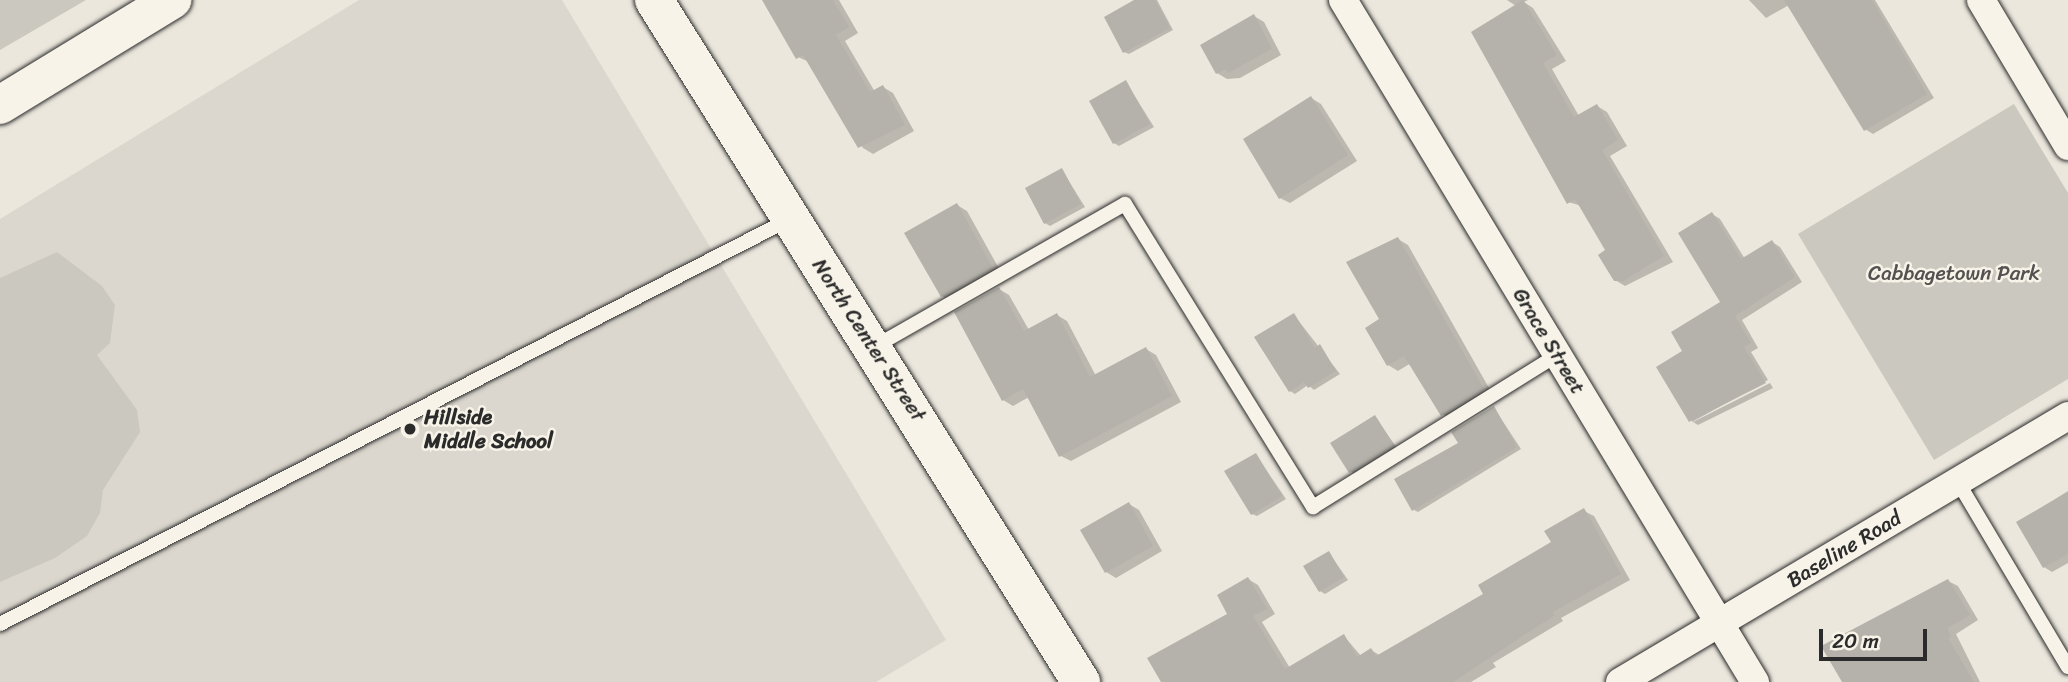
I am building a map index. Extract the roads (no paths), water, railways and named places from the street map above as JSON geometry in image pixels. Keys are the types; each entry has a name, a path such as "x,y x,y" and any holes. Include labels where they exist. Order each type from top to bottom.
{"main road":[{"path":"0,105 172,0"},
{"name":"North Center Street","path":"654,0 1081,682"}],"street":[{"name":"Grace Street","path":"1343,0 1755,682"},
{"path":"1981,0 2068,146"},
{"name":"Baseline Road","path":"1620,682 2068,416"}],"lane":[{"path":"873,347 1125,204 1313,507 1557,355"},
{"path":"0,624 791,218"},
{"path":"1958,482 2068,667"}],"place":[{"name":"Hillside Middle School","path":"410,429"}],"park label":[{"name":"Cabbagetown Park","path":"1954,273"}]}
